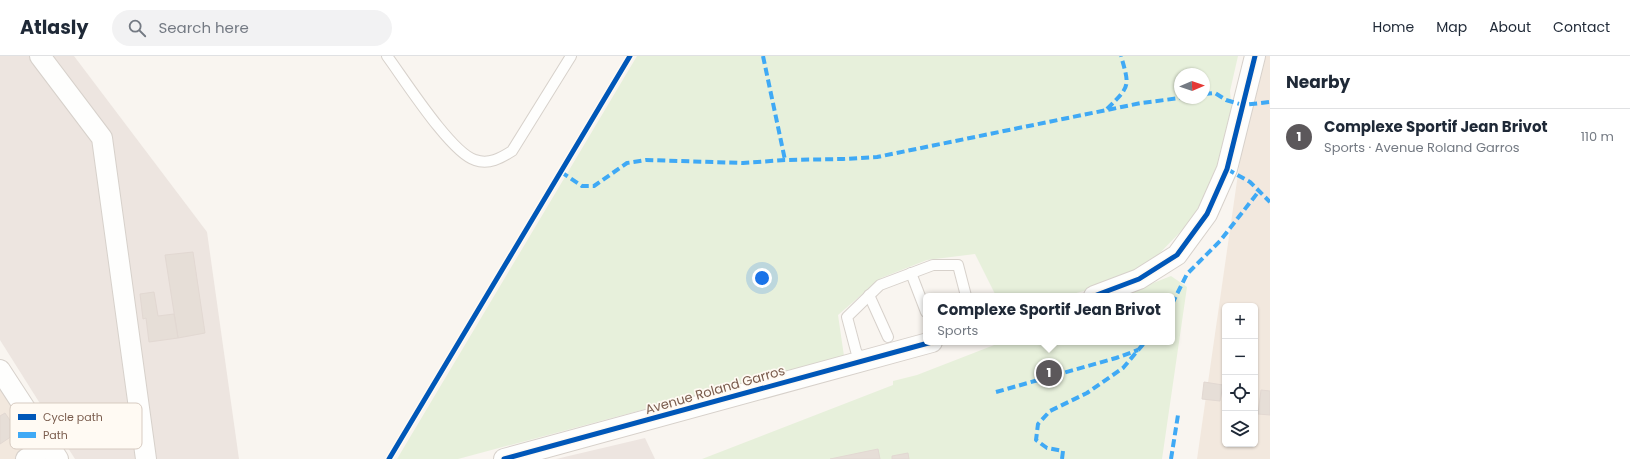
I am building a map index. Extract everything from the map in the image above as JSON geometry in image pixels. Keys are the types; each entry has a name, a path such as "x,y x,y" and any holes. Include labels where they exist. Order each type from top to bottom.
{"street":[{"path":"40,56 102,138 138,403"},
{"path":"1102,293 1139,280 1178,255 1207,214 1227,169 1255,56"},
{"name":"Avenue Roland Garros","path":"504,459 923,344"},
{"path":"0,370 21,403"},
{"path":"142,430 146,459"},
{"path":"26,459 53,452"}],"lane":[{"path":"387,56 444,134 460,151 475,160 494,161 512,151 571,56"},
{"path":"862,361 856,351 847,317 880,285 933,265 958,265 965,293"},
{"path":"911,273 923,304"},
{"path":"870,295 888,338"}],"shaded area":[{"path":"0,56 74,56 207,232 239,459 75,459 69,449 142,449 142,403 40,403 0,340"},
{"path":"1255,56 1270,56 1270,459 1197,459"},
{"path":"0,387 10,403 10,449 40,449 47,459 0,459"},
{"path":"645,438 655,459 556,459"}],"green space":[{"path":"637,56 1238,56 1230,91 1232,112 1214,178 1191,221 1155,258 1110,284 1076,293 994,293 975,254 927,260 881,278 838,315 844,356 458,459 397,459"},
{"path":"1171,276 1187,287 1162,459 702,459 893,385 893,381 917,375 994,345 1175,345 1175,293 1128,293"}],"building":[{"path":"193,252 205,333 178,338 165,255"},
{"path":"154,292 158,316 174,314 178,338 149,342 146,318 143,319 140,294"},
{"path":"1204,382 1222,385 1220,401 1202,399"},
{"path":"1261,390 1270,391 1270,415 1258,414"},
{"path":"5,413 10,420 10,437 0,444 0,416"},
{"path":"878,449 880,459 830,459"},
{"path":"908,453 909,459 892,459 892,456"}],"marked path":[{"path":"763,56 785,160"},
{"path":"1107,109 1126,86 1127,80 1121,56"},
{"path":"1210,93 1215,93 1226,100 1243,105 1270,102"},
{"path":"561,172 582,186 594,186 627,163 646,160 743,163 877,157 1141,103 1174,99"},
{"path":"1227,169 1250,182 1270,202"},
{"path":"1175,298 1187,274 1220,241 1259,191"},
{"path":"1062,459 1063,451 1047,448 1036,440 1038,424 1050,411 1087,393 1123,368 1142,345"},
{"path":"996,392 1116,358 1138,350"},
{"path":"1171,459 1178,415"}],"cycle path":[{"path":"389,459 630,56"},
{"path":"1102,293 1139,279 1177,255 1207,214 1227,169 1255,56"},
{"path":"504,459 923,344"}],"place":[{"name":"Complexe Sportif Jean Brivot","path":"1049,373"}]}
